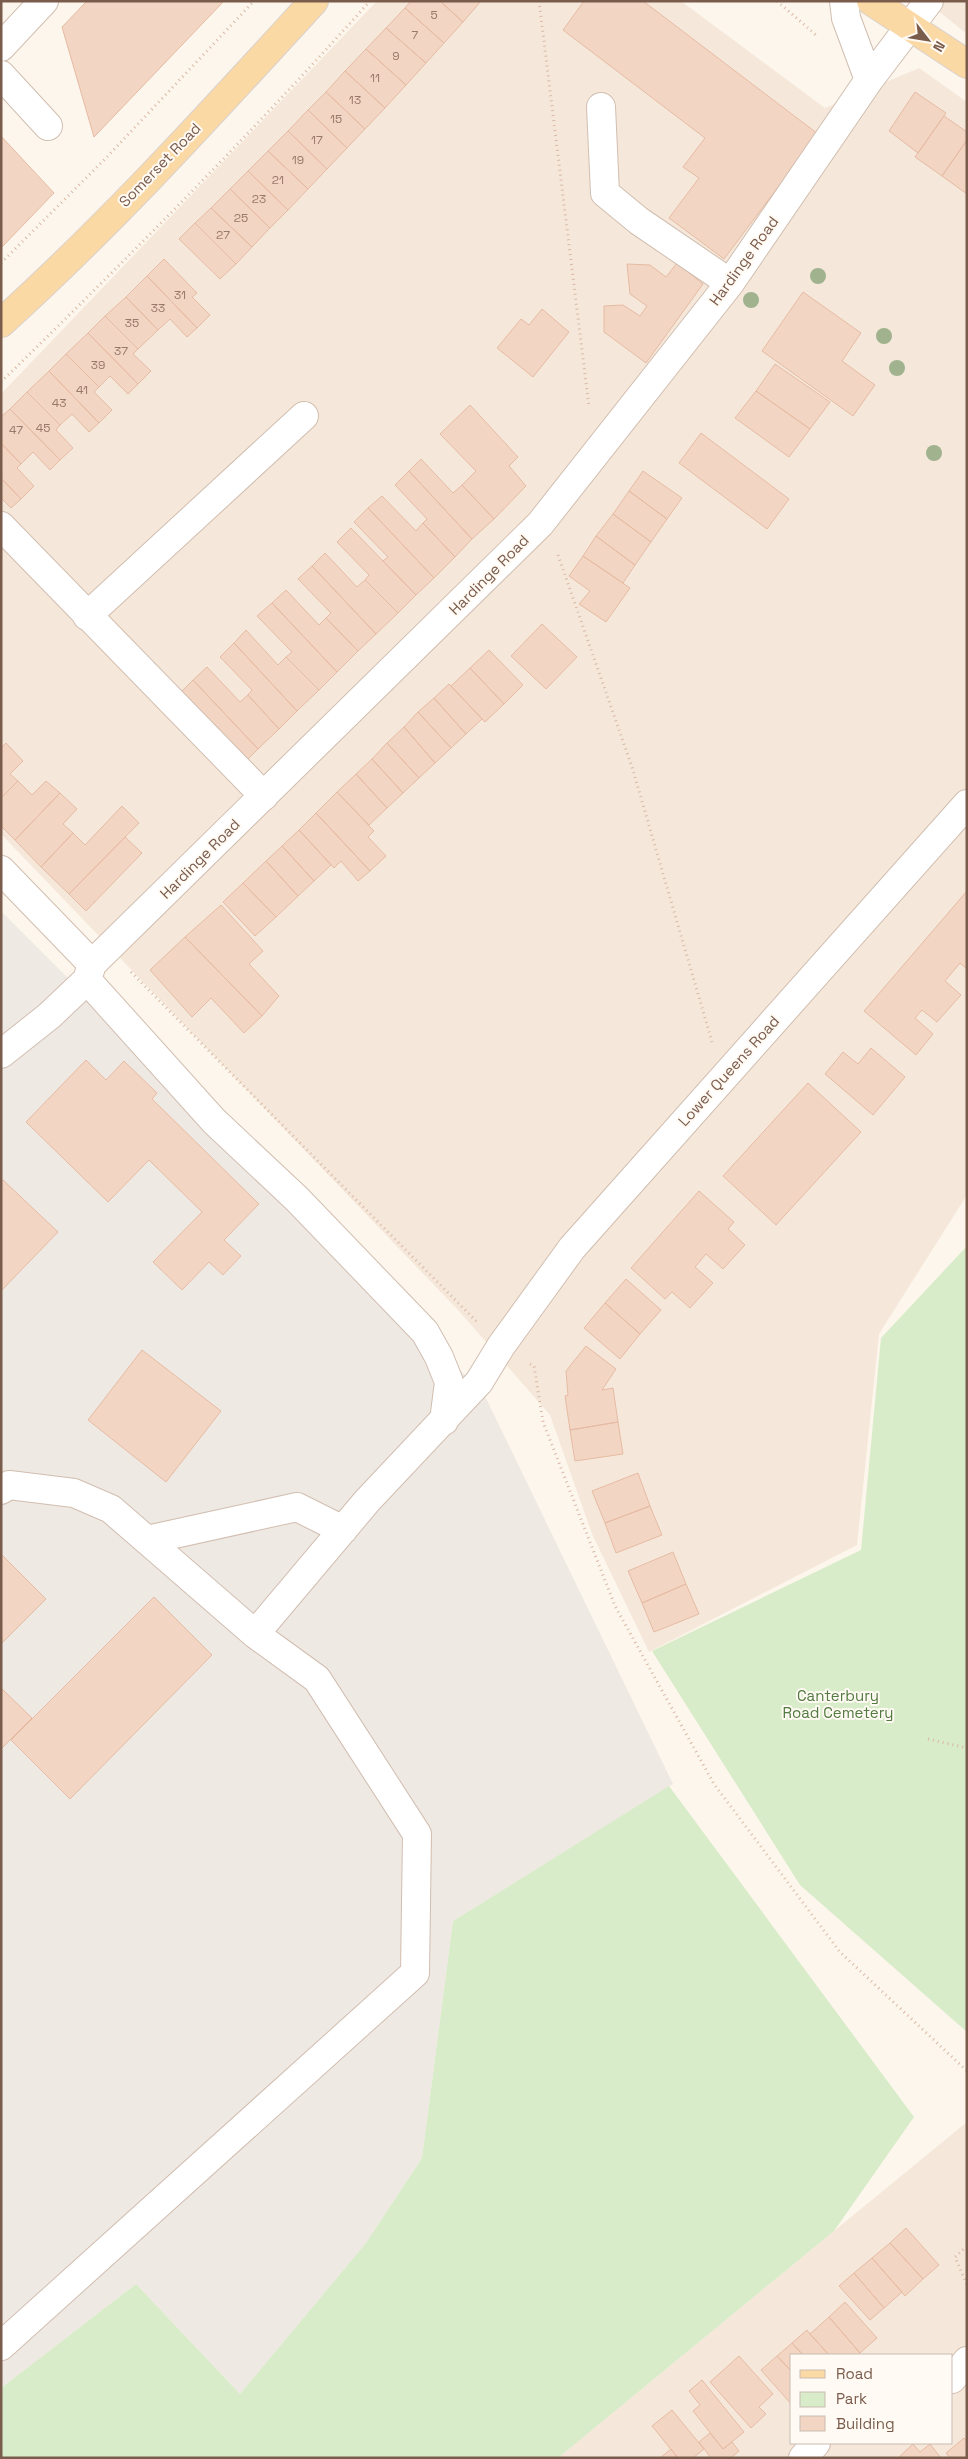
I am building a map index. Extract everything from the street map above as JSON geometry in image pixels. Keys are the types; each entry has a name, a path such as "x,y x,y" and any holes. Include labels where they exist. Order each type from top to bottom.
{"main road":[{"name":"Somerset Road","path":"1,323 42,286 200,124 314,1"},
{"path":"871,1 967,64"}],"street":[{"path":"1,47 44,1"},
{"path":"844,1 846,18 869,80"},
{"name":"Hardinge Road","path":"1,1054 49,1016 96,965 264,796 540,524 730,283 869,80 929,1"},
{"path":"1,75 48,126"},
{"path":"601,107 605,193 639,222 730,283"},
{"path":"87,616 304,416"},
{"path":"1,526 264,796"},
{"name":"Lower Queens Road","path":"255,1634 343,1530 479,1382 501,1346 572,1248 967,804"},
{"path":"1,870 96,965 214,1121 297,1199 426,1332 449,1382 444,1421"},
{"path":"1,1490 9,1485 74,1494 111,1508 255,1634 317,1680 417,1834 415,1973 1,2346"},
{"path":"147,1540 298,1507 343,1530"},
{"path":"953,2378 967,2361"},
{"path":"803,2458 815,2444"}],"path":[{"path":"1,263 106,158 254,1"},
{"path":"1,382 198,186 299,81 370,1"},
{"path":"539,1 590,417 613,433"},
{"path":"540,524 557,552 632,767 723,1078"},
{"path":"96,965 501,1346 534,1366 542,1422 614,1606 714,1784 840,1952 967,2071"},
{"path":"928,1740 967,1748"},
{"path":"967,2246 955,2257 967,2285"}],"shaded area":[{"path":"377,1 681,1 825,108 919,68 967,102 967,1195 879,1334 857,1545 649,1652 592,1534 550,1415 458,1310 1,834 1,394"},
{"path":"926,1 967,1 967,34"},
{"path":"1,911 484,1394 673,1784 453,1921 422,2158 366,2243 240,2394 136,2284 1,2388"},
{"path":"967,2122 967,2458 558,2458"}],"green space":[{"name":"Canterbury Road Cemetery","path":"967,1246 967,2032 800,1885 652,1651 861,1550 881,1338"},
{"path":"669,1786 914,2117 834,2231 558,2458 1,2458 1,2388 136,2284 240,2394 366,2243 422,2158 453,1921"}],"building":[{"path":"87,1 224,1 94,137 62,27"},
{"path":"411,1 440,1 463,22 444,43 405,8"},
{"path":"440,1 481,1 463,22"},
{"path":"584,1 643,1 818,134 724,259 669,218 699,178 683,167 705,138 563,30"},
{"path":"405,8 444,43 426,63 386,28"},
{"path":"386,28 426,63 406,85 366,49"},
{"path":"366,49 406,85 385,108 345,71"},
{"path":"345,71 385,108 365,129 326,92"},
{"path":"326,92 365,129 347,148 308,110"},
{"path":"915,92 946,113 918,153 889,131"},
{"path":"308,110 347,148 327,169 288,131"},
{"path":"944,116 967,132 967,140 942,176 915,157"},
{"path":"288,131 327,169 308,189 268,151"},
{"path":"1,136 54,193 1,248"},
{"path":"967,140 967,194 942,176"},
{"path":"268,151 308,189 288,210 248,171"},
{"path":"248,171 288,210 270,228 230,189"},
{"path":"230,189 270,228 252,247 211,208"},
{"path":"211,208 252,247 236,264 195,223"},
{"path":"195,223 236,264 220,279 179,239"},
{"path":"164,259 197,293 192,297 210,315 197,328 147,276"},
{"path":"677,263 703,284 646,363 604,332 604,306 623,305 640,316 647,306 630,294 627,264 650,265 666,277"},
{"path":"147,276 197,328 187,337 170,319 158,330 126,297"},
{"path":"803,292 861,333 842,361 875,385 853,416 762,351"},
{"path":"126,297 158,330 138,349 105,316"},
{"path":"542,309 569,332 533,377 497,348 521,319 529,325"},
{"path":"105,316 138,349 133,354 151,371 138,384 88,333"},
{"path":"88,333 138,384 128,394 110,376 99,387 66,354"},
{"path":"66,354 99,387 94,392 112,410 99,423 49,371"},
{"path":"775,364 830,402 810,429 756,391"},
{"path":"49,371 99,423 89,432 72,414 60,425 27,392"},
{"path":"756,391 810,429 789,457 735,418"},
{"path":"27,392 60,425 56,430 73,448 60,460 10,409"},
{"path":"470,405 518,457 509,466 526,486 494,519 462,485 476,471 440,434"},
{"path":"10,409 60,460 50,470 33,452 21,464 1,443 1,417"},
{"path":"701,433 789,499 767,529 679,463"},
{"path":"1,443 21,464 17,468 34,486 21,499 1,478"},
{"path":"421,459 453,493 462,485 494,519 472,539 409,471"},
{"path":"409,471 472,539 455,557 423,523 427,519 395,485"},
{"path":"643,471 682,498 667,519 629,491"},
{"path":"1,478 21,499 11,508 1,498"},
{"path":"629,491 667,519 651,542 613,514"},
{"path":"382,496 416,531 423,523 455,557 434,578 368,508"},
{"path":"368,508 434,578 416,595 383,561 388,557 354,522"},
{"path":"613,514 651,542 635,565 596,536"},
{"path":"351,528 416,595 398,613 365,580 369,575 337,542"},
{"path":"596,536 635,565 623,583 583,556"},
{"path":"325,553 357,587 365,580 398,613 376,634 312,566"},
{"path":"583,556 630,588 606,622 579,604 590,591 569,576"},
{"path":"312,566 376,634 358,651 326,618 331,613 298,579"},
{"path":"286,590 319,625 326,618 358,651 337,672 272,603"},
{"path":"272,603 337,672 319,690 286,657 292,652 257,616"},
{"path":"542,624 577,657 546,689 511,656"},
{"path":"246,630 278,665 286,657 319,690 297,711 234,643"},
{"path":"234,643 297,711 279,729 248,695 252,690 220,657"},
{"path":"489,650 523,685 504,704 470,668"},
{"path":"207,667 240,702 248,695 279,729 258,749 193,680"},
{"path":"470,668 504,704 485,722 451,686"},
{"path":"193,680 258,749 241,766 179,694"},
{"path":"449,684 482,719 466,734 434,698"},
{"path":"434,698 466,734 451,748 418,712"},
{"path":"418,712 451,748 435,763 404,727"},
{"path":"404,727 435,763 419,778 387,743"},
{"path":"6,743 23,761 10,774 18,781 1,798 1,748"},
{"path":"387,743 419,778 403,793 372,759"},
{"path":"372,759 403,793 387,808 356,774"},
{"path":"356,774 387,808 369,825 337,792"},
{"path":"18,781 32,795 46,781 60,793 15,840 1,826 1,798"},
{"path":"337,792 374,831 368,837 386,856 370,871 316,813"},
{"path":"60,793 77,809 63,824 73,833 41,867 15,840"},
{"path":"122,806 139,823 69,894 41,867 73,833 85,845"},
{"path":"316,813 370,871 358,881 341,861 334,868 299,830"},
{"path":"299,830 331,865 314,881 282,846"},
{"path":"125,837 142,853 86,911 69,894"},
{"path":"282,846 314,881 298,896 266,861"},
{"path":"266,861 298,896 276,917 243,883"},
{"path":"243,883 276,917 255,936 223,902"},
{"path":"967,891 967,969 960,963 945,981 961,995 937,1022 922,1010 915,1018 933,1034 916,1055 864,1011"},
{"path":"221,905 263,951 249,964 279,996 262,1016 185,937"},
{"path":"185,937 262,1016 244,1033 211,998 192,1017 150,970"},
{"path":"871,1048 905,1077 873,1115 825,1074 843,1052 858,1064"},
{"path":"86,1060 106,1080 124,1061 157,1093 152,1099 259,1204 224,1240 241,1256 223,1275 209,1262 182,1290 153,1262 202,1212 149,1160 108,1202 26,1122"},
{"path":"808,1083 861,1132 776,1225 723,1176"},
{"path":"3,1180 58,1232 1,1291 1,1181"},
{"path":"699,1191 734,1222 728,1229 745,1245 723,1269 706,1254 695,1267 713,1283 690,1308 672,1292 665,1299 631,1268"},
{"path":"626,1279 661,1310 640,1334 605,1303"},
{"path":"605,1303 640,1334 620,1359 584,1328"},
{"path":"586,1346 616,1369 602,1390 613,1388 618,1422 570,1430 565,1396 568,1395 566,1371"},
{"path":"142,1350 221,1411 166,1482 88,1420"},
{"path":"618,1422 623,1454 575,1461 570,1430"},
{"path":"638,1473 650,1506 605,1523 592,1491"},
{"path":"650,1506 662,1535 616,1553 605,1523"},
{"path":"673,1552 686,1584 642,1603 628,1571"},
{"path":"1,1554 46,1599 1,1644"},
{"path":"686,1584 699,1614 654,1632 642,1603"},
{"path":"154,1597 212,1655 70,1799 11,1740"},
{"path":"1,1688 32,1718 1,1749"},
{"path":"906,2228 939,2265 923,2279 890,2243"},
{"path":"890,2243 923,2279 905,2296 872,2258"},
{"path":"872,2258 902,2292 884,2308 854,2273"},
{"path":"854,2273 884,2308 870,2320 839,2286"},
{"path":"845,2302 877,2338 860,2353 829,2317"},
{"path":"829,2317 860,2353 828,2354 810,2334"},
{"path":"807,2330 828,2354 802,2354 792,2343"},
{"path":"792,2343 802,2354 790,2354 790,2370 777,2356"},
{"path":"739,2356 773,2394 759,2407 766,2414 751,2428 710,2382"},
{"path":"777,2356 790,2370 790,2403 761,2370"},
{"path":"702,2380 744,2432 723,2449 693,2411 700,2405 689,2391"},
{"path":"672,2410 704,2449 693,2458 678,2458 652,2426"},
{"path":"710,2433 723,2449 732,2442 739,2451 731,2458 711,2458 699,2442"},
{"path":"964,2438 967,2441 967,2458 950,2458 946,2453"},
{"path":"913,2444 920,2452 930,2444 941,2458 898,2458"},
{"path":"671,2449 678,2458 660,2458"}]}
